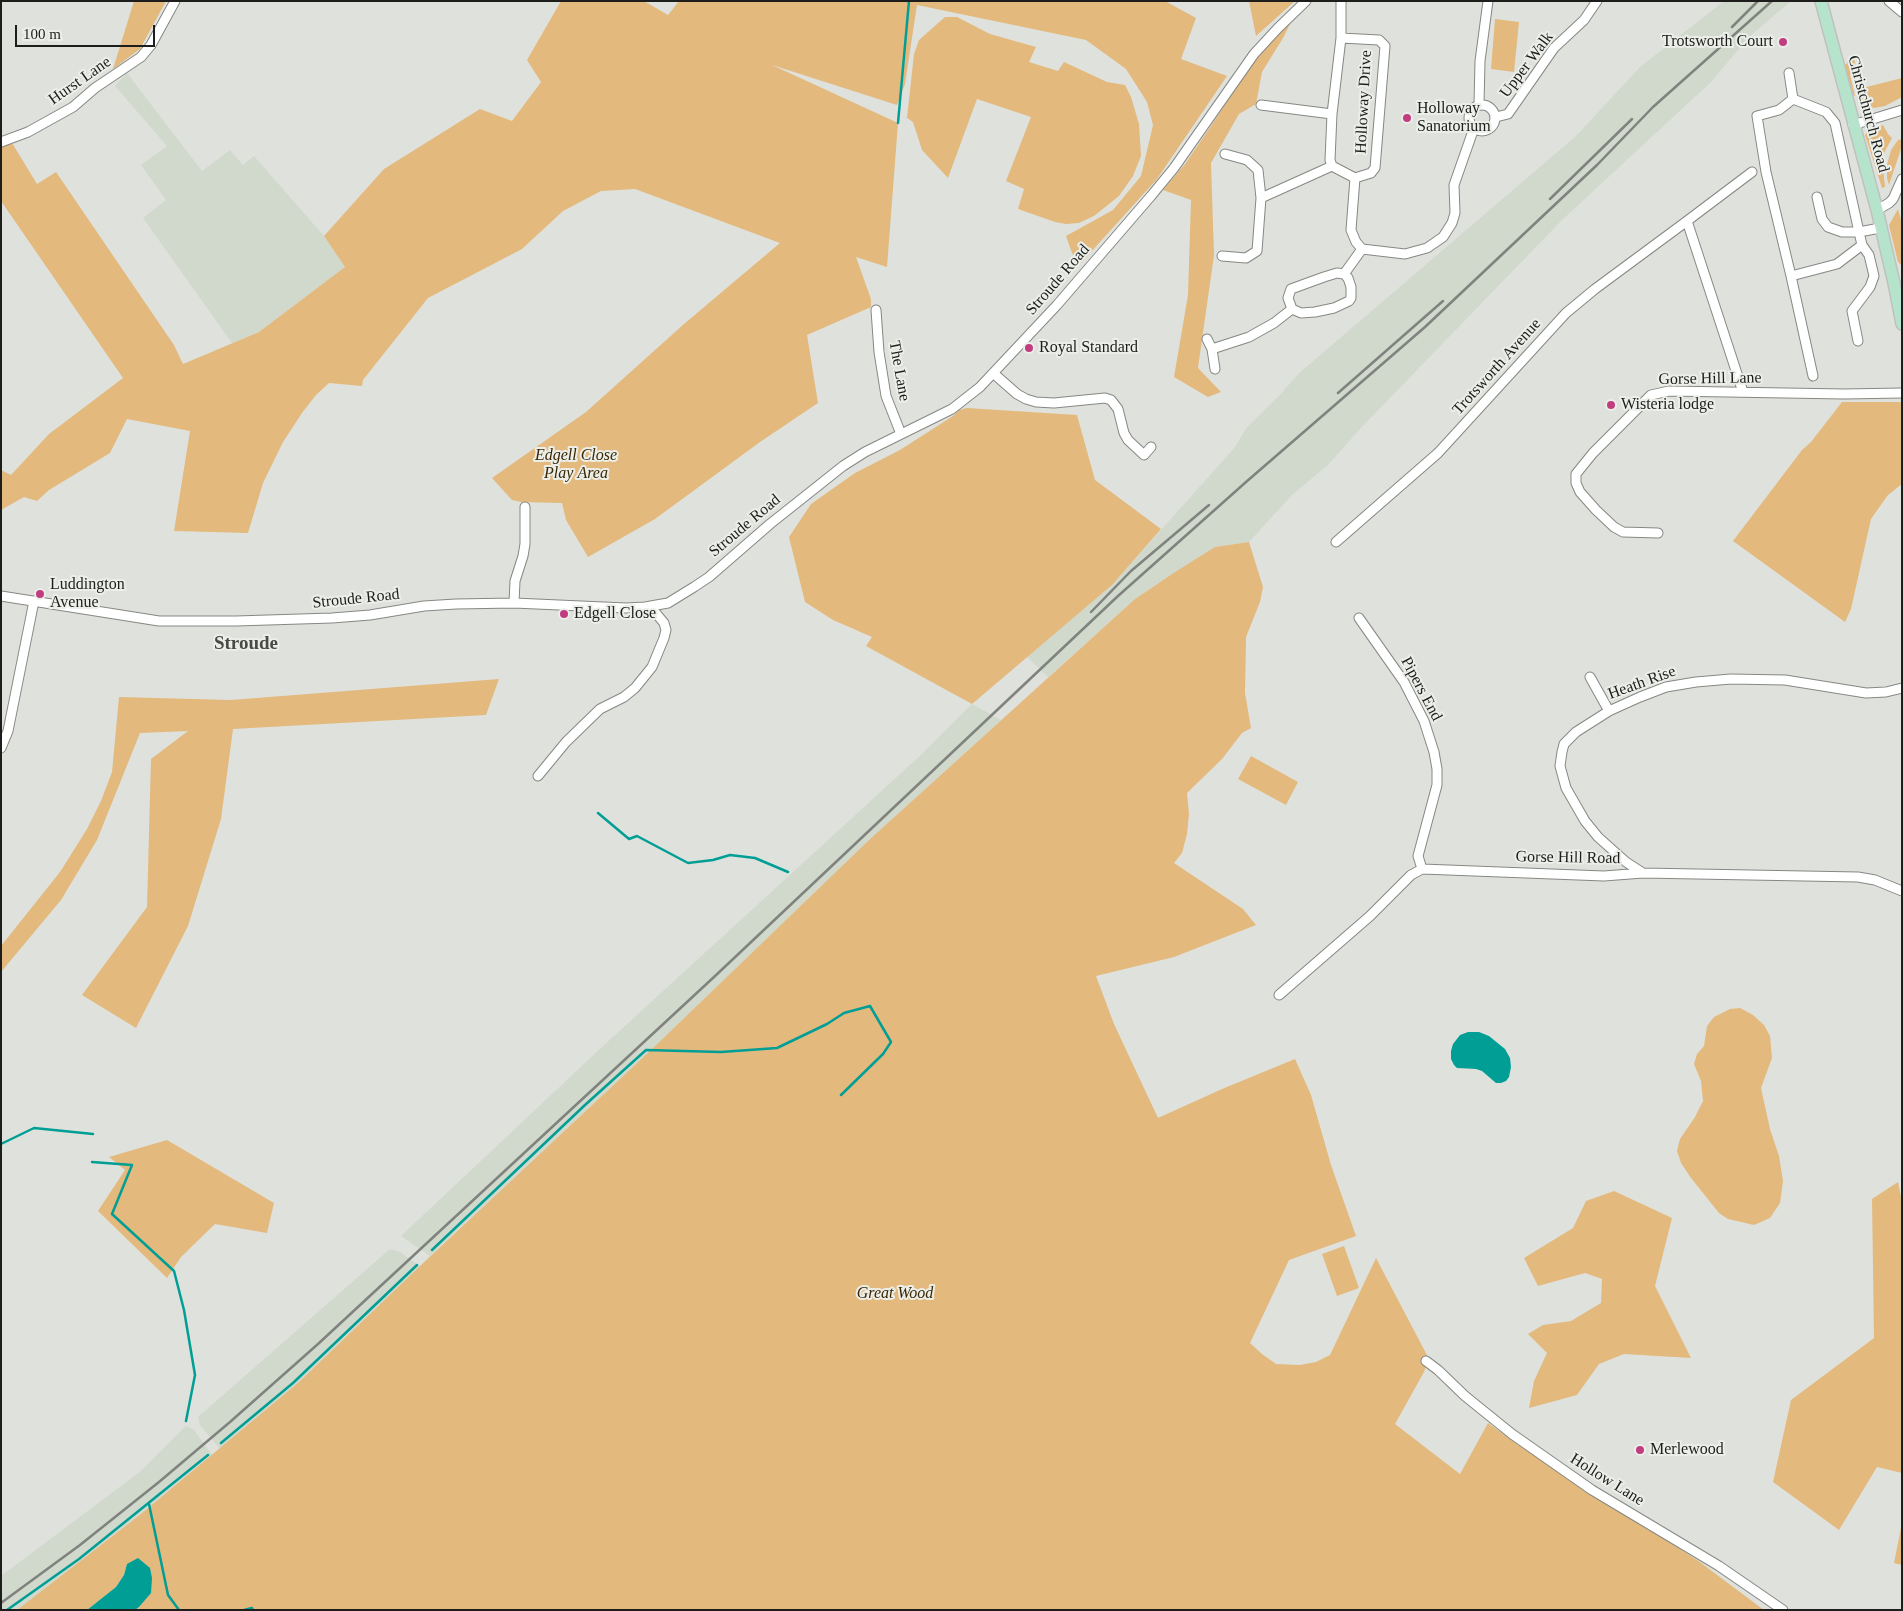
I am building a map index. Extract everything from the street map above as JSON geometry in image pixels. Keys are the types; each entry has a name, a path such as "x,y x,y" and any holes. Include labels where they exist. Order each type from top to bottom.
{"main road":[{"name":"Christchurch Road","path":"1820,1 1880,228 1898,282 1902,324"}],"street":[{"name":"Hurst Lane","path":"1,142 28,132 73,107 95,88 141,57 151,45 175,1"},
{"name":"Stroude Road","path":"1,596 159,621 236,621 342,617 440,605 514,603 626,608 668,603 708,577 770,524 843,466 952,409 970,396 1017,350 1057,306 1151,196 1174,168 1254,54 1306,1"},
{"path":"1341,1 1341,38"},
{"path":"1479,104 1480,61 1488,1"},
{"name":"Upper Walk","path":"1496,118 1508,114 1554,48 1584,20 1597,1"},
{"path":"1888,1 1902,12"},
{"name":"Holloway Drive","path":"1341,38 1380,40 1385,46 1375,168 1371,173 1355,178 1332,166 1330,152 1332,114 1341,38"},
{"path":"1789,73 1793,99"},
{"path":"1793,99 1826,112 1835,123 1862,245 1868,255 1874,276 1870,287 1852,311 1858,341"},
{"path":"1793,99 1779,110 1757,116 1766,172 1813,376"},
{"path":"1479,104 1491,107 1496,118 1490,128 1482,131 1474,128 1469,121 1472,109 1479,104"},
{"name":"Holloway Drive","path":"1261,105 1332,114"},
{"path":"1853,126 1902,110"},
{"path":"1344,274 1362,249 1405,254 1427,248 1443,237 1454,218 1454,185 1474,128"},
{"path":"1222,256 1246,258 1257,251 1261,198 1258,170 1247,160 1226,154"},
{"path":"1261,198 1332,166"},
{"name":"Trotsworth Avenue","path":"1336,542 1438,453 1566,313 1595,289 1752,172"},
{"name":"Holloway Drive","path":"1355,178 1351,230 1356,242 1362,249"},
{"path":"1876,210 1893,199 1902,178"},
{"path":"1817,196 1822,219 1828,227 1842,232 1859,232 1880,228"},
{"path":"1687,221 1743,392"},
{"path":"1791,276 1837,264 1862,245"},
{"path":"1337,273 1344,274 1348,278 1351,287 1351,298 1349,301 1334,308 1315,312 1301,313 1292,309 1288,298 1292,289 1337,273"},
{"path":"1212,349 1249,337 1274,323 1292,309"},
{"name":"The Lane","path":"876,310 879,352 886,396 901,434"},
{"path":"1207,338 1212,349 1215,369"},
{"path":"993,373 1026,400 1054,403 1105,398 1111,400 1118,409 1124,433 1128,440 1144,455 1151,447"},
{"name":"Gorse Hill Lane","path":"1658,533 1623,532 1596,510 1580,492 1576,483 1576,474 1593,453 1651,396 1669,391 1844,394 1902,392"},
{"path":"514,603 515,581 525,544 524,507"},
{"path":"1,748 8,731 34,601"},
{"path":"538,776 566,742 600,709 624,697 635,688 652,667 665,634 664,623 668,603"},
{"path":"650,606 664,623"},
{"name":"Pipers End","path":"1360,618 1404,682 1424,721 1434,752 1438,769 1437,785 1418,856 1422,869"},
{"path":"1590,678 1609,711"},
{"name":"Heath Rise","path":"1643,874 1626,862 1598,837 1575,806 1560,766 1564,744 1576,732 1609,711 1666,688 1705,681 1740,679 1785,680 1866,693 1886,692 1902,688"},
{"path":"1279,995 1370,916 1411,875 1422,869"},
{"name":"Gorse Hill Road","path":"1422,869 1604,876 1643,874 1858,877 1875,880 1902,891"},
{"name":"Hollow Lane","path":"1426,1361 1512,1434 1592,1490 1719,1566 1784,1610"}],"shaded area":[{"path":"1724,1 1791,1 1750,36 1710,83 1562,220 1359,430 1328,465 1292,495 1249,542 1215,547 1155,585 1135,599 1048,677 1027,657 1112,585 1235,447 1247,427 1280,395 1298,374 1576,136 1640,67"},
{"path":"127,73 202,171 230,150 243,165 254,156 324,236 345,267 259,332 232,343 143,218 166,200 141,165 167,146 115,86"},
{"path":"972,704 1001,720 869,840 651,1050 430,1256 401,1236 602,1047 923,753"},
{"path":"390,1249 400,1252 420,1266 299,1382 220,1449 200,1425 198,1417"},
{"path":"186,1426 194,1430 212,1455 141,1514 17,1610 1,1610 1,1576 141,1471"}],"green space":[{"path":"134,1 166,1 140,49 113,69"},
{"name":"Edgell Close Play Area","path":"561,1 644,1 668,15 679,1 1165,1 1196,18 1181,59 1227,76 1157,179 1081,263 1072,253 1066,236 1113,210 1141,176 1153,125 1147,102 1126,69 1086,40 917,5 905,84 897,105 772,65 898,123 887,267 856,257 871,299 871,307 807,335 818,403 760,442 655,519 588,557 566,520 562,503 512,500 492,478 586,412 684,324 780,243 635,189 601,191 563,211 522,249 428,298 363,380 362,386 329,383 316,395 283,442 263,483 248,533 174,531 190,431 127,419 110,453 49,490 37,501 24,497 1,510 1,470 11,475 49,434 123,378 1,201 1,146 12,143 37,184 56,172 174,345 183,364 259,332 345,267 324,236 384,169 480,109 512,121 541,82 527,60"},
{"path":"1249,1 1295,1 1256,36"},
{"path":"945,17 957,17 990,34 1036,47 1029,62 1058,71 1064,62 1107,82 1125,85 1131,97 1139,124 1141,156 1133,176 1119,196 1094,216 1079,223 1066,224 1055,222 1018,209 1024,189 1006,181 1031,117 977,99 948,178 922,150 913,122 907,118 914,54 919,40"},
{"path":"1495,19 1519,22 1514,72 1491,69"},
{"path":"1292,20 1262,72 1256,104 1239,114 1211,163 1214,255 1198,368 1221,392 1208,397 1174,377 1188,295 1191,200 1163,190 1185,164 1254,60"},
{"path":"1854,59 1858,72 1850,74 1855,96 1852,95 1845,65"},
{"path":"1902,78 1902,97 1885,106 1874,108 1857,99 1859,89"},
{"path":"1883,125 1892,138 1884,153 1885,187 1882,188 1865,135 1868,131"},
{"path":"1902,139 1902,146 1889,185 1887,165 1891,150 1898,140"},
{"path":"1898,209 1902,223 1902,266 1898,262 1889,225"},
{"path":"1842,402 1902,402 1902,484 1888,495 1871,519 1851,609 1845,622 1733,541 1802,450 1811,442"},
{"path":"967,408 1077,415 1095,480 1161,529 1112,585 972,704 866,646 872,637 833,620 805,602 789,537 811,504 855,473 900,450 953,416 959,410"},
{"name":"Great Wood","path":"1249,542 1263,587 1260,602 1246,637 1245,693 1251,728 1242,733 1222,759 1187,793 1189,814 1187,834 1182,853 1174,863 1243,909 1256,925 1174,957 1096,976 1114,1024 1158,1118 1295,1059 1311,1095 1331,1165 1356,1236 1289,1260 1250,1343 1276,1364 1300,1365 1316,1362 1330,1355 1376,1258 1429,1359 1424,1372 1395,1424 1460,1474 1488,1423 1518,1445 1697,1560 1764,1610 135,1610 139,1607 127,1564 124,1575 116,1587 87,1610 17,1610 141,1514 299,1382 651,1050 869,840 1135,599 1215,547"},
{"path":"499,679 486,715 233,729 221,819 188,926 136,1028 82,995 147,907 151,759 188,731 140,733 97,840 61,900 1,972 1,946 60,872 87,829 101,801 112,772 119,697 231,700"},
{"path":"1251,756 1298,782 1286,805 1238,779"},
{"path":"1740,1008 1753,1015 1764,1025 1770,1036 1772,1058 1761,1088 1770,1129 1779,1156 1783,1181 1780,1203 1770,1218 1754,1225 1728,1219 1719,1213 1691,1178 1681,1163 1677,1151 1680,1139 1703,1101 1701,1081 1694,1064 1697,1054 1704,1046 1707,1026 1714,1017 1730,1009"},
{"path":"167,1140 274,1203 267,1233 215,1224 181,1257 167,1278 98,1211 125,1170 109,1157"},
{"path":"1898,1182 1902,1202 1902,1473 1877,1467 1839,1530 1773,1482 1791,1400 1874,1338 1872,1199"},
{"path":"1614,1191 1672,1218 1655,1286 1691,1358 1624,1354 1599,1364 1577,1395 1529,1408 1534,1381 1547,1353 1528,1334 1543,1325 1571,1321 1601,1303 1602,1279 1585,1273 1538,1286 1524,1258 1573,1228 1586,1201"},
{"path":"1344,1246 1359,1288 1337,1296 1322,1254"},
{"path":"1902,1523 1902,1565 1894,1563"}],"water":[{"path":"1468,1032 1479,1032 1489,1036 1505,1049 1510,1058 1511,1067 1506,1081 1496,1083 1482,1071 1457,1068 1454,1065 1451,1059 1453,1044 1460,1035"},
{"path":"138,1558 150,1568 152,1578 151,1593 139,1607 135,1610 87,1610 116,1587 124,1575 127,1564"}],"waterway":[{"path":"898,123 909,1"},
{"path":"598,813 629,839 637,836 688,863 713,860 730,855 755,858 788,872"},
{"path":"432,1250 646,1050 721,1052 777,1048 827,1024 844,1013 870,1006 891,1042 883,1054 841,1095"},
{"path":"1,1144 34,1128 93,1134"},
{"path":"92,1162 132,1165 112,1214 174,1271 184,1310 195,1375 186,1421"},
{"path":"221,1443 293,1383 417,1265"},
{"path":"7,1610 79,1559 208,1455"},
{"path":"149,1504 168,1595 179,1610"},
{"path":"244,1610 252,1608 253,1610"}],"railway":[{"path":"1732,27 1758,1"},
{"path":"1,1603 80,1545 159,1482 318,1344 714,977 1118,596 1425,327 1597,165 1653,107 1772,1"},
{"path":"1550,199 1632,119"},
{"path":"1338,393 1443,301"},
{"path":"1091,612 1131,571 1209,505"}],"place":[{"name":"Trotsworth Court","path":"1783,42"},
{"name":"Holloway Sanatorium","path":"1407,118"},
{"name":"Royal Standard","path":"1029,348"},
{"name":"Wisteria lodge","path":"1611,405"},
{"name":"Luddington Avenue","path":"40,594"},
{"name":"Edgell Close","path":"564,614"},
{"name":"Merlewood","path":"1640,1450"}],"district":[{"name":"Stroude","path":"246,644"}]}
